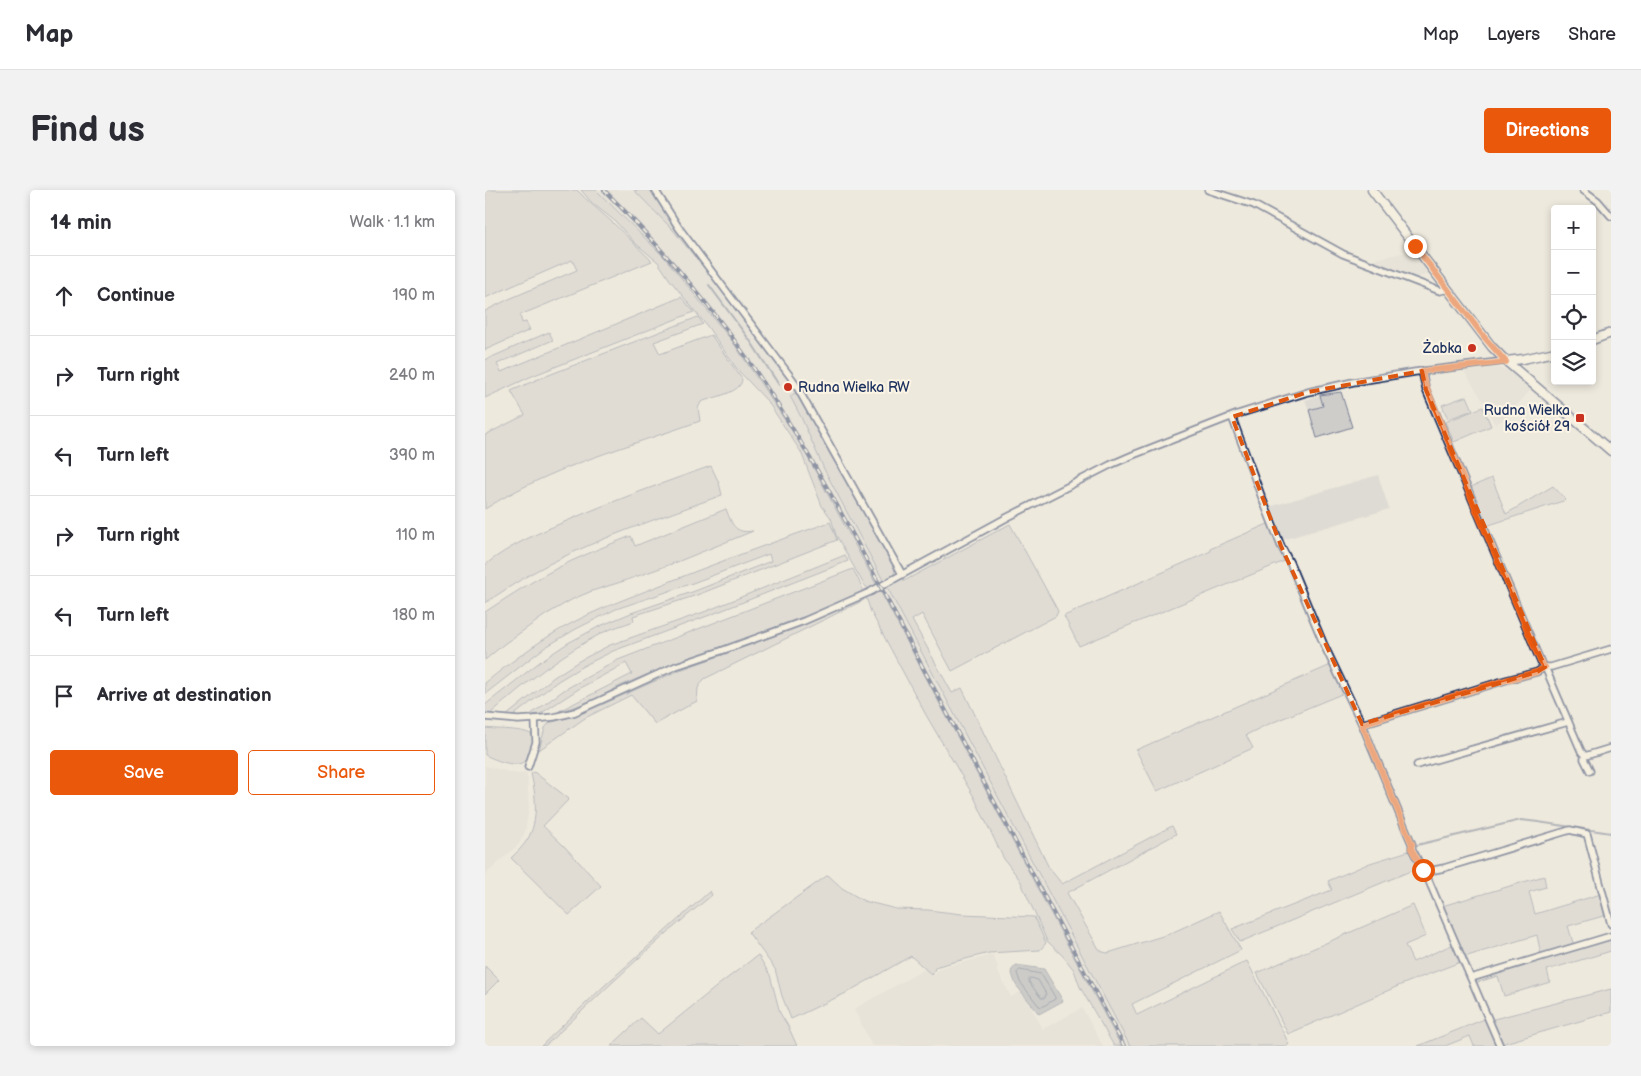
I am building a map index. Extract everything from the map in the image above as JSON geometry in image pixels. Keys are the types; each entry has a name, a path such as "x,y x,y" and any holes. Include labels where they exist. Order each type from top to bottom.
{"street":[{"path":"655,190 679,228 793,380 903,574"},
{"path":"1209,190 1245,201 1263,209 1325,245 1359,260 1440,291 1448,289"},
{"path":"1372,190 1487,341 1506,362 1611,451"},
{"path":"1583,190 1598,201 1611,216"},
{"path":"1596,339 1611,333"},
{"path":"485,717 518,720 554,717 575,712 676,666 804,621 870,592 1109,465 1232,417 1308,392 1353,382 1423,371 1523,360 1551,353"},
{"path":"1423,371 1424,384 1466,486 1541,663 1545,667 1581,751 1585,756 1584,759 1589,771"},
{"path":"1232,417 1281,546 1345,691 1362,724 1412,844 1411,848 1424,872 1500,1046"},
{"path":"1362,724 1498,682 1537,672 1545,667 1551,667 1611,649"},
{"path":"528,767 537,736 535,719"},
{"path":"1417,766 1568,722"},
{"path":"1585,756 1611,748"},
{"path":"1424,872 1444,868 1570,830 1587,834 1611,924"},
{"path":"1471,978 1611,936"}],"highlighted area":[{"path":"1422,371 1426,390 1545,667 1537,672 1362,724 1281,546 1232,417 1308,392"}],"shaded area":[{"path":"485,190 577,190 652,261 520,315 522,323 526,322 530,330 485,350 485,311 577,270 572,260 485,298"},
{"path":"581,190 596,190 665,258 732,341 799,441 877,586 868,589 863,583 836,535 831,518 822,506 801,452 768,402 737,369 658,262 635,243 615,221 592,203"},
{"path":"596,190 634,190 673,230 694,256 697,255 797,391 790,396 824,469 1130,1046 1121,1046 799,441 753,371 701,302 634,226"},
{"path":"634,190 653,190 697,255 695,257 673,230"},
{"path":"1412,251 1430,274 1415,278 1369,260"},
{"path":"681,297 694,312 532,376 485,398 485,360 549,332 553,340 497,364 501,372"},
{"path":"698,317 703,324 654,342 660,354 711,335 742,379 741,384 737,388 726,394 701,402 698,408 700,421 562,470 510,494 485,509 485,435 525,415 511,391"},
{"path":"1484,368 1507,370 1532,389 1517,405 1516,409 1495,425 1485,404 1464,371"},
{"path":"797,392 895,565 894,574 884,582 824,469 790,396"},
{"path":"1341,392 1352,427 1317,438 1309,410 1323,406 1320,395"},
{"path":"1320,395 1323,406 1309,410 1305,400"},
{"path":"1467,396 1473,410 1448,419 1442,405"},
{"path":"1483,407 1491,426 1454,442 1445,422"},
{"path":"711,466 722,495 633,527 568,555 515,583 485,603 485,565 505,551 536,534 586,513"},
{"path":"1378,475 1389,509 1282,540 1269,507"},
{"path":"1492,478 1506,514 1553,486 1566,500 1486,526 1471,487"},
{"path":"726,509 735,527 742,531 753,531 677,562 573,599 547,614 504,644 485,660 485,612 521,589 572,561 631,536 635,546"},
{"path":"830,522 837,540 697,595 633,616 634,621 602,633 557,660 490,714 485,713 485,705 541,661 568,643 600,626 631,613 695,591 771,561 769,554 690,584 616,609 544,648 485,694 485,683 560,629 624,600"},
{"path":"1270,523 1287,560 1079,646 1064,616"},
{"path":"1010,524 1058,611 1056,616 952,671 922,614 912,620 952,693 962,688 1049,868 1062,884 1172,826 1176,834 1067,893 1099,949 1108,953 1169,934 1219,911 1241,950 1132,1004 1137,1015 1247,961 1289,1044 1287,1046 1130,1046 886,585 902,577 904,581"},
{"path":"845,555 848,561 613,651 558,681 513,716 506,716 554,677 610,645 704,612"},
{"path":"853,569 862,587 860,593 811,614 648,674 595,699 559,711 632,674 626,663 580,688 540,714 530,715 564,690 618,660"},
{"path":"879,589 1121,1046 1114,1046 1080,987 1074,970 1047,941 1020,880 1004,859 974,797 926,715 871,612 866,597"},
{"path":"864,598 864,600 704,679 698,688 697,701 655,724 631,695 585,718 539,750 545,728 549,723 583,713 680,670 753,644"},
{"path":"1331,665 1344,693 1246,735 1253,748 1157,791 1136,750"},
{"path":"485,728 526,732 535,737 526,761 515,764 502,762 485,755"},
{"path":"485,766 517,774 527,773 529,808 525,832 519,844 485,875"},
{"path":"534,772 569,799 543,826 601,886 569,915 511,858 525,843 531,833 535,816 535,799 531,774"},
{"path":"1412,850 1420,867 1240,942 1232,929 1332,890 1328,881 1370,863"},
{"path":"828,875 842,888 864,901 896,909 1034,917 1046,943 1040,950 989,953 938,966 932,975 911,956 846,993 791,1019 782,996 775,969 748,932"},
{"path":"1544,876 1546,887 1529,892 1535,914 1601,894 1607,915 1568,926 1574,946 1541,955 1537,935 1464,957 1442,906"},
{"path":"710,891 712,895 648,950 545,1046 541,1046 604,986"},
{"path":"1413,905 1426,936 1405,945 1413,962 1454,944 1463,961 1403,984 1288,1034 1257,973"},
{"path":"1611,940 1611,951 1547,970 1550,982 1504,996 1498,976 1475,983 1474,979"},
{"path":"758,955 770,975 780,1013 797,1046 611,1046 641,1018 658,1034"},
{"path":"993,955 998,967 996,968 1011,997 1022,991 1043,1029 1082,1008 1103,1046 872,1046 854,1009 925,969 933,975 940,968"},
{"path":"485,966 499,980 485,994"},
{"path":"1611,989 1611,1012 1501,1044 1490,1020"},
{"path":"1487,1018 1497,1046 1474,1046 1470,1036 1445,1046 1418,1046"}],"water":[{"path":"1016,965 1044,969 1063,1001 1039,1014 1016,985 1011,971"}],"waterway":[{"path":"709,285 751,342 779,385"},
{"path":"1417,845 1521,820 1611,833"}],"railway":[{"path":"604,190 666,256 706,303 742,351 803,445 863,553 1124,1046"}],"place":[{"name":"Żabka","path":"1472,348"},
{"name":"Rudna Wielka RW","path":"788,387"},
{"name":"Rudna Wielka kościół 29","path":"1580,418"}],"route":[{"path":"1415,246 1485,338 1506,362 1423,371 1423,378 1466,486 1541,663 1545,667 1537,672 1362,724 1412,844 1411,848 1423,870"}]}
